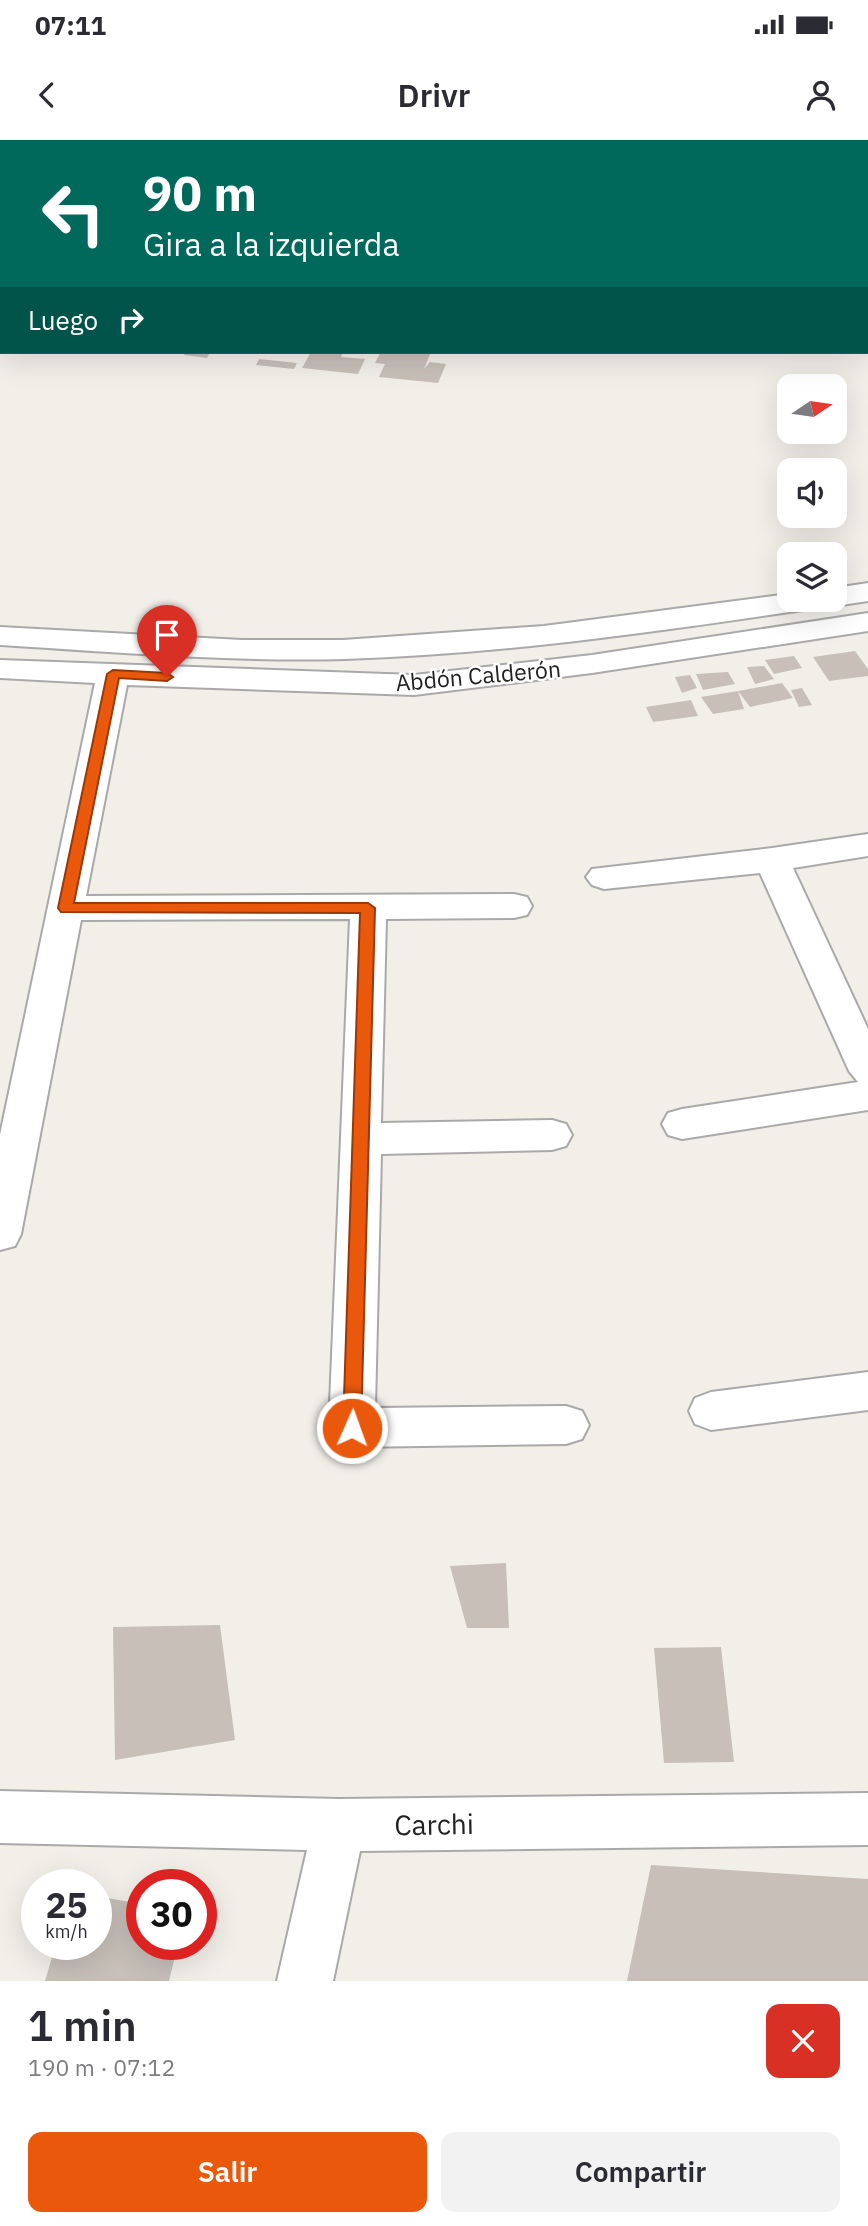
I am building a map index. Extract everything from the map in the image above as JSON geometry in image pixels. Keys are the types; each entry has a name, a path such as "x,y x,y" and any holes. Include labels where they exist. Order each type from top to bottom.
{"street":[{"path":"847,595 868,592"},
{"name":"Abdón Calderón","path":"0,636 277,650 439,645 607,630 777,605"},
{"name":"Abdón Calderón","path":"0,669 414,685 592,664 868,622"},
{"path":"0,1234 113,674"},
{"path":"604,877 772,860 868,845"},
{"path":"772,860 868,1071"},
{"path":"66,908 514,906"},
{"path":"368,908 352,1428 566,1425"},
{"path":"682,1124 868,1094"},
{"path":"360,1139 552,1135"},
{"path":"711,1411 868,1391"},
{"name":"Carchi","path":"0,1817 340,1825 868,1819"},
{"path":"305,1981 340,1825"}],"building":[{"path":"185,354 209,354 207,358"},
{"path":"310,354 342,354 341,357 365,359 358,374 302,368"},
{"path":"380,354 430,354 424,369 430,362 446,364 438,383 379,377 385,364 375,363"},
{"path":"259,359 297,363 294,369 256,365"},
{"path":"855,651 868,669 868,676 829,681 813,657"},
{"path":"794,656 802,668 774,674 765,660"},
{"path":"764,666 774,679 755,684 747,667"},
{"path":"728,672 735,684 703,690 696,674"},
{"path":"690,675 697,688 682,693 675,677"},
{"path":"782,683 793,698 750,707 738,691"},
{"path":"802,688 812,705 799,707 791,690"},
{"path":"738,691 744,709 713,714 701,697"},
{"path":"691,700 698,716 653,722 646,707"},
{"path":"506,1563 509,1628 467,1628 450,1566"},
{"path":"220,1625 235,1740 115,1760 113,1627"},
{"path":"721,1647 734,1762 664,1763 654,1648"},
{"path":"651,1865 868,1879 868,1981 627,1981"},
{"path":"112,1899 126,1901 126,1960 174,1960 169,1981 45,1981 51,1960 112,1960"}],"route":[{"path":"167,677 113,674 66,908 368,908 352,1428"}]}
